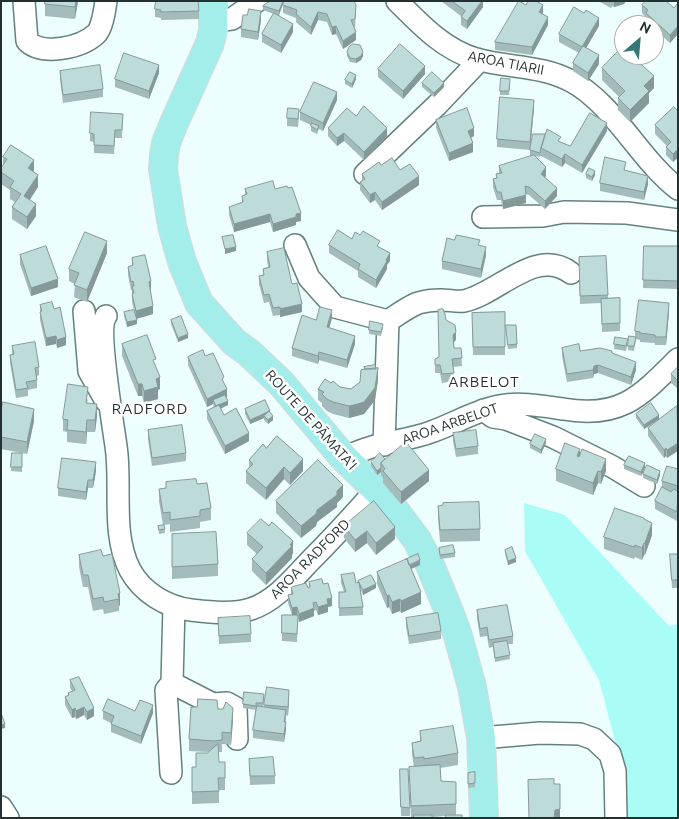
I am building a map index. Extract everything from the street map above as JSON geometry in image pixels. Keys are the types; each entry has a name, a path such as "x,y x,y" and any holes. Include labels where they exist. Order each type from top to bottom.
{"main road":[{"name":"ROUTE DE PĀMATA'I","path":"213,8 210,43 174,123 166,143 164,155 163,169 170,217 182,262 198,303 234,342 282,383 343,457 387,500 417,540 439,587 467,665 481,738 484,818"}],"street":[{"path":"24,1 27,41 32,46 38,48 60,49 82,42 97,34 105,12 106,1"},
{"path":"34,1 38,48"},
{"path":"213,8 223,20 232,19 257,1"},
{"name":"AROA TIARII","path":"397,1 438,40 459,53 476,59 558,74 586,90 660,173 678,189"},
{"path":"365,174 437,105 475,65 476,59"},
{"path":"483,217 543,216 564,212 583,212 627,213 678,220"},
{"path":"294,245 309,278 335,306 388,321 418,303 442,300 463,301 483,294 514,276 540,265 562,267 571,273"},
{"name":"AROA RADFORD","path":"84,311 89,370 109,405"},
{"name":"AROA RADFORD","path":"106,316 103,320 103,337 109,405 118,464 120,529 124,552 130,569 148,593 174,606 192,610 232,612 249,610 264,604 280,592 308,564 376,490"},
{"name":"AROA ARBELOT","path":"384,444 388,321"},
{"name":"AROA ARBELOT","path":"343,457 432,432 466,416 500,406 517,404 590,412 607,411 626,404 642,393 678,359"},
{"path":"483,410 493,417 506,419 553,437 613,467 644,486"},
{"path":"170,773 166,690 172,682 174,606"},
{"path":"172,682 180,688 213,704 228,703 236,708 237,739"},
{"path":"481,738 540,734 580,734 594,739 610,754 613,763 615,771 616,818"},
{"path":"1,807 8,818"}],"shaded area":[{"path":"524,503 565,515 669,626 678,624 678,818 605,818 622,767 599,680 525,551"}],"building":[{"path":"45,1 76,1 75,7 45,4"},
{"path":"156,1 198,1 199,11 161,12 161,10 155,9"},
{"path":"270,1 283,1 279,11 263,6"},
{"path":"284,1 354,1 356,5 355,19 351,20 356,32 343,41 336,26 332,27 327,14 318,12 311,27 296,14 297,10 283,5"},
{"path":"452,1 482,1 467,21 461,17 465,11"},
{"path":"519,1 526,5 528,1 536,1 543,5 539,12 548,17 532,47 495,42"},
{"path":"646,1 666,1 674,8 678,3 678,26 670,35 664,30 664,15 648,15 646,13 648,10 642,5"},
{"path":"574,7 584,13 586,10 599,18 582,47 559,34"},
{"path":"249,9 261,11 258,32 241,29 243,15 247,15"},
{"path":"274,13 293,24 281,45 262,34"},
{"path":"353,44 360,45 363,52 356,59 350,58 347,52"},
{"path":"400,44 425,66 403,91 378,69"},
{"path":"583,46 599,55 588,73 573,63"},
{"path":"124,53 159,65 149,91 115,79"},
{"path":"614,55 614,65 642,65 654,76 644,86 649,91 630,110 618,98 625,91 602,68"},
{"path":"100,65 103,89 63,95 60,71"},
{"path":"350,72 356,75 352,84 345,80"},
{"path":"432,72 444,83 434,93 422,83"},
{"path":"501,78 510,79 509,91 500,91"},
{"path":"314,82 337,92 323,123 300,112"},
{"path":"500,97 534,100 530,142 497,139"},
{"path":"364,106 387,128 364,152 344,133 337,138 328,128 347,108 356,116"},
{"path":"674,107 678,111 678,149 673,154 666,147 671,142 655,125"},
{"path":"288,108 299,109 298,119 287,118"},
{"path":"467,108 474,128 468,131 473,143 449,153 436,120"},
{"path":"91,112 123,114 122,130 115,130 114,146 94,145 94,134 90,133"},
{"path":"590,113 607,123 582,165 565,154 562,159 541,148 547,129 561,137 558,141 570,146"},
{"path":"312,123 319,126 317,130 311,126"},
{"path":"533,134 545,134 540,153 530,150"},
{"path":"11,145 34,160 28,168 38,175 24,196 36,204 27,217 12,207 21,194 10,187 14,181 1,172 1,168 7,159 3,157"},
{"path":"534,155 546,167 541,174 557,188 545,201 529,187 525,186 526,195 503,201 501,192 497,192 493,179 497,178 496,174 502,173 499,166"},
{"path":"605,157 626,162 624,170 648,176 644,192 600,183"},
{"path":"392,158 400,170 410,164 419,176 382,202 375,192 370,195 360,182 365,179 362,174 379,162 381,165"},
{"path":"589,168 595,171 592,177 586,174"},
{"path":"273,181 275,189 287,186 288,188 292,187 301,213 296,214 296,217 273,224 270,214 234,224 229,207 243,202 242,196 247,194 245,189"},
{"path":"338,230 352,239 355,232 360,235 363,231 380,241 377,246 390,253 376,280 358,269 360,264 329,245"},
{"path":"85,232 107,241 87,290 74,285 79,273 69,269"},
{"path":"233,235 236,247 225,249 222,237"},
{"path":"457,235 480,240 478,245 486,247 481,269 442,261 447,238 454,240"},
{"path":"46,246 58,279 31,288 20,255"},
{"path":"644,246 678,246 678,281 643,280"},
{"path":"284,248 292,284 297,283 302,304 280,309 280,307 273,308 269,294 264,295 259,276 264,275 263,269 270,267 267,252"},
{"path":"145,255 151,281 149,282 153,306 136,311 132,294 134,293 132,286 134,286 133,281 131,282 128,267 133,265 132,258"},
{"path":"606,256 608,295 580,296 579,257"},
{"path":"620,298 620,323 602,324 601,299"},
{"path":"639,300 669,303 666,337 655,337 655,335 635,331"},
{"path":"52,302 54,309 60,307 66,337 57,340 56,336 46,338 40,312 42,311 40,305"},
{"path":"320,307 332,310 327,327 355,336 347,360 319,352 318,356 292,348 302,315 316,320"},
{"path":"443,309 446,320 455,325 456,332 453,335 454,348 461,348 462,358 452,359 454,373 442,374 440,365 435,365 435,359 439,357 438,310"},
{"path":"134,310 137,320 127,322 124,312"},
{"path":"505,312 505,347 473,347 472,313"},
{"path":"181,316 188,334 178,338 171,320"},
{"path":"370,321 383,324 381,332 369,330"},
{"path":"506,325 516,325 517,344 508,345"},
{"path":"147,335 156,359 153,360 160,377 156,379 158,387 144,391 142,384 138,384 122,344"},
{"path":"629,336 636,337 634,346 628,346"},
{"path":"615,337 628,339 626,346 614,344"},
{"path":"35,342 39,367 35,368 37,380 26,382 28,388 16,390 10,355 14,354 12,346"},
{"path":"579,344 580,351 600,348 612,351 612,353 636,362 631,377 598,365 594,366 593,370 567,374 562,348"},
{"path":"203,350 205,356 213,353 224,377 222,379 227,389 207,399 188,357"},
{"path":"375,365 376,369 365,369 364,367"},
{"path":"678,367 678,381 671,374"},
{"path":"378,368 375,388 364,402 349,406 333,402 322,394 324,392 318,389 325,379 331,383 333,381 340,387 351,389 360,382 361,370"},
{"path":"68,384 88,387 86,403 97,404 95,420 87,420 86,432 67,430 68,420 63,419"},
{"path":"225,395 228,401 216,406 213,400"},
{"path":"265,400 270,411 250,420 245,409"},
{"path":"3,402 34,409 27,442 1,437"},
{"path":"651,403 659,415 644,425 636,414"},
{"path":"219,405 224,415 236,408 249,433 225,446 207,411"},
{"path":"677,406 678,443 664,450 648,428"},
{"path":"269,411 273,416 268,420 264,416"},
{"path":"182,425 186,453 152,458 148,430"},
{"path":"476,430 478,446 456,449 453,433"},
{"path":"535,434 546,439 541,450 530,444"},
{"path":"277,436 303,459 290,473 284,467 266,488 246,471 253,464 249,460 263,444 266,448"},
{"path":"406,442 429,470 401,492 383,471 385,469 381,463"},
{"path":"565,443 580,449 577,456 579,457 582,449 606,459 601,472 598,471 593,483 556,469"},
{"path":"12,453 22,453 22,467 11,467"},
{"path":"380,453 385,459 381,463 381,468 377,471 371,462"},
{"path":"629,456 645,463 641,472 624,465"},
{"path":"62,458 96,462 93,480 88,480 86,492 58,488"},
{"path":"318,460 343,485 337,491 337,495 317,510 316,514 301,526 276,501"},
{"path":"647,465 660,471 657,480 643,474"},
{"path":"667,466 678,469 678,486 662,481"},
{"path":"196,479 197,484 207,483 211,508 200,510 200,516 170,520 170,512 163,513 159,489 166,488 166,482"},
{"path":"662,487 671,492 674,489 678,491 677,512 655,501"},
{"path":"374,501 395,527 376,543 367,531 355,540 344,526"},
{"path":"479,502 480,529 440,530 438,506 443,505 443,503"},
{"path":"615,508 644,518 652,523 642,548 604,537"},
{"path":"261,519 269,526 272,522 293,541 290,545 292,546 266,573 252,559 263,547 247,533"},
{"path":"164,525 165,529 159,530 158,526"},
{"path":"216,532 218,564 172,567 172,534"},
{"path":"453,545 455,553 440,555 439,548"},
{"path":"512,547 516,558 508,561 505,550"},
{"path":"101,550 103,556 112,554 120,593 118,594 119,599 104,602 103,597 93,599 88,575 83,575 79,555"},
{"path":"418,554 420,560 409,565 406,559"},
{"path":"670,554 678,554 678,580 672,580"},
{"path":"407,559 421,592 401,601 400,599 392,602 389,595 387,596 377,572"},
{"path":"354,573 356,583 359,582 363,607 339,608 339,592 346,592 341,575"},
{"path":"371,575 376,584 363,590 358,581"},
{"path":"322,579 323,584 328,583 332,598 327,599 328,604 318,607 316,602 313,603 314,608 299,614 297,607 292,608 288,595 293,594 291,587 306,583 308,588 310,587 309,582"},
{"path":"507,605 513,636 489,640 487,627 480,629 477,610"},
{"path":"438,613 441,631 409,636 406,618"},
{"path":"282,615 298,615 297,634 282,633"},
{"path":"250,616 251,634 219,636 218,618"},
{"path":"507,641 510,655 495,658 493,643"},
{"path":"79,677 94,708 87,712 84,707 76,711 75,708 72,710 65,697 69,695 68,693 75,690 70,680"},
{"path":"267,687 289,690 288,707 264,705"},
{"path":"244,692 264,694 263,703 256,703 256,706 243,704"},
{"path":"108,699 135,711 140,700 153,705 141,736 111,724 114,716 103,711"},
{"path":"198,699 217,700 218,709 223,709 226,702 233,708 231,733 222,732 222,740 189,739 191,707 197,707"},
{"path":"257,706 286,710 284,734 253,730"},
{"path":"1,713 5,724 1,725"},
{"path":"453,726 458,753 424,759 424,757 414,758 412,743 421,741 420,731"},
{"path":"218,744 219,762 225,762 225,778 218,778 219,791 192,792 192,767 196,767 196,753 207,753"},
{"path":"273,757 275,776 250,776 249,759"},
{"path":"440,765 441,781 456,782 456,804 411,806 409,767"},
{"path":"400,769 408,769 410,808 401,807"},
{"path":"475,772 475,783 468,784 468,773"},
{"path":"554,779 554,784 560,784 560,809 555,810 554,818 529,818 528,780"},
{"path":"414,815 432,815 432,818 414,818"},
{"path":"446,815 462,815 462,818 446,818"}],"district":[{"name":"ARBELOT","path":"484,382"},
{"name":"RADFORD","path":"150,409"}]}
